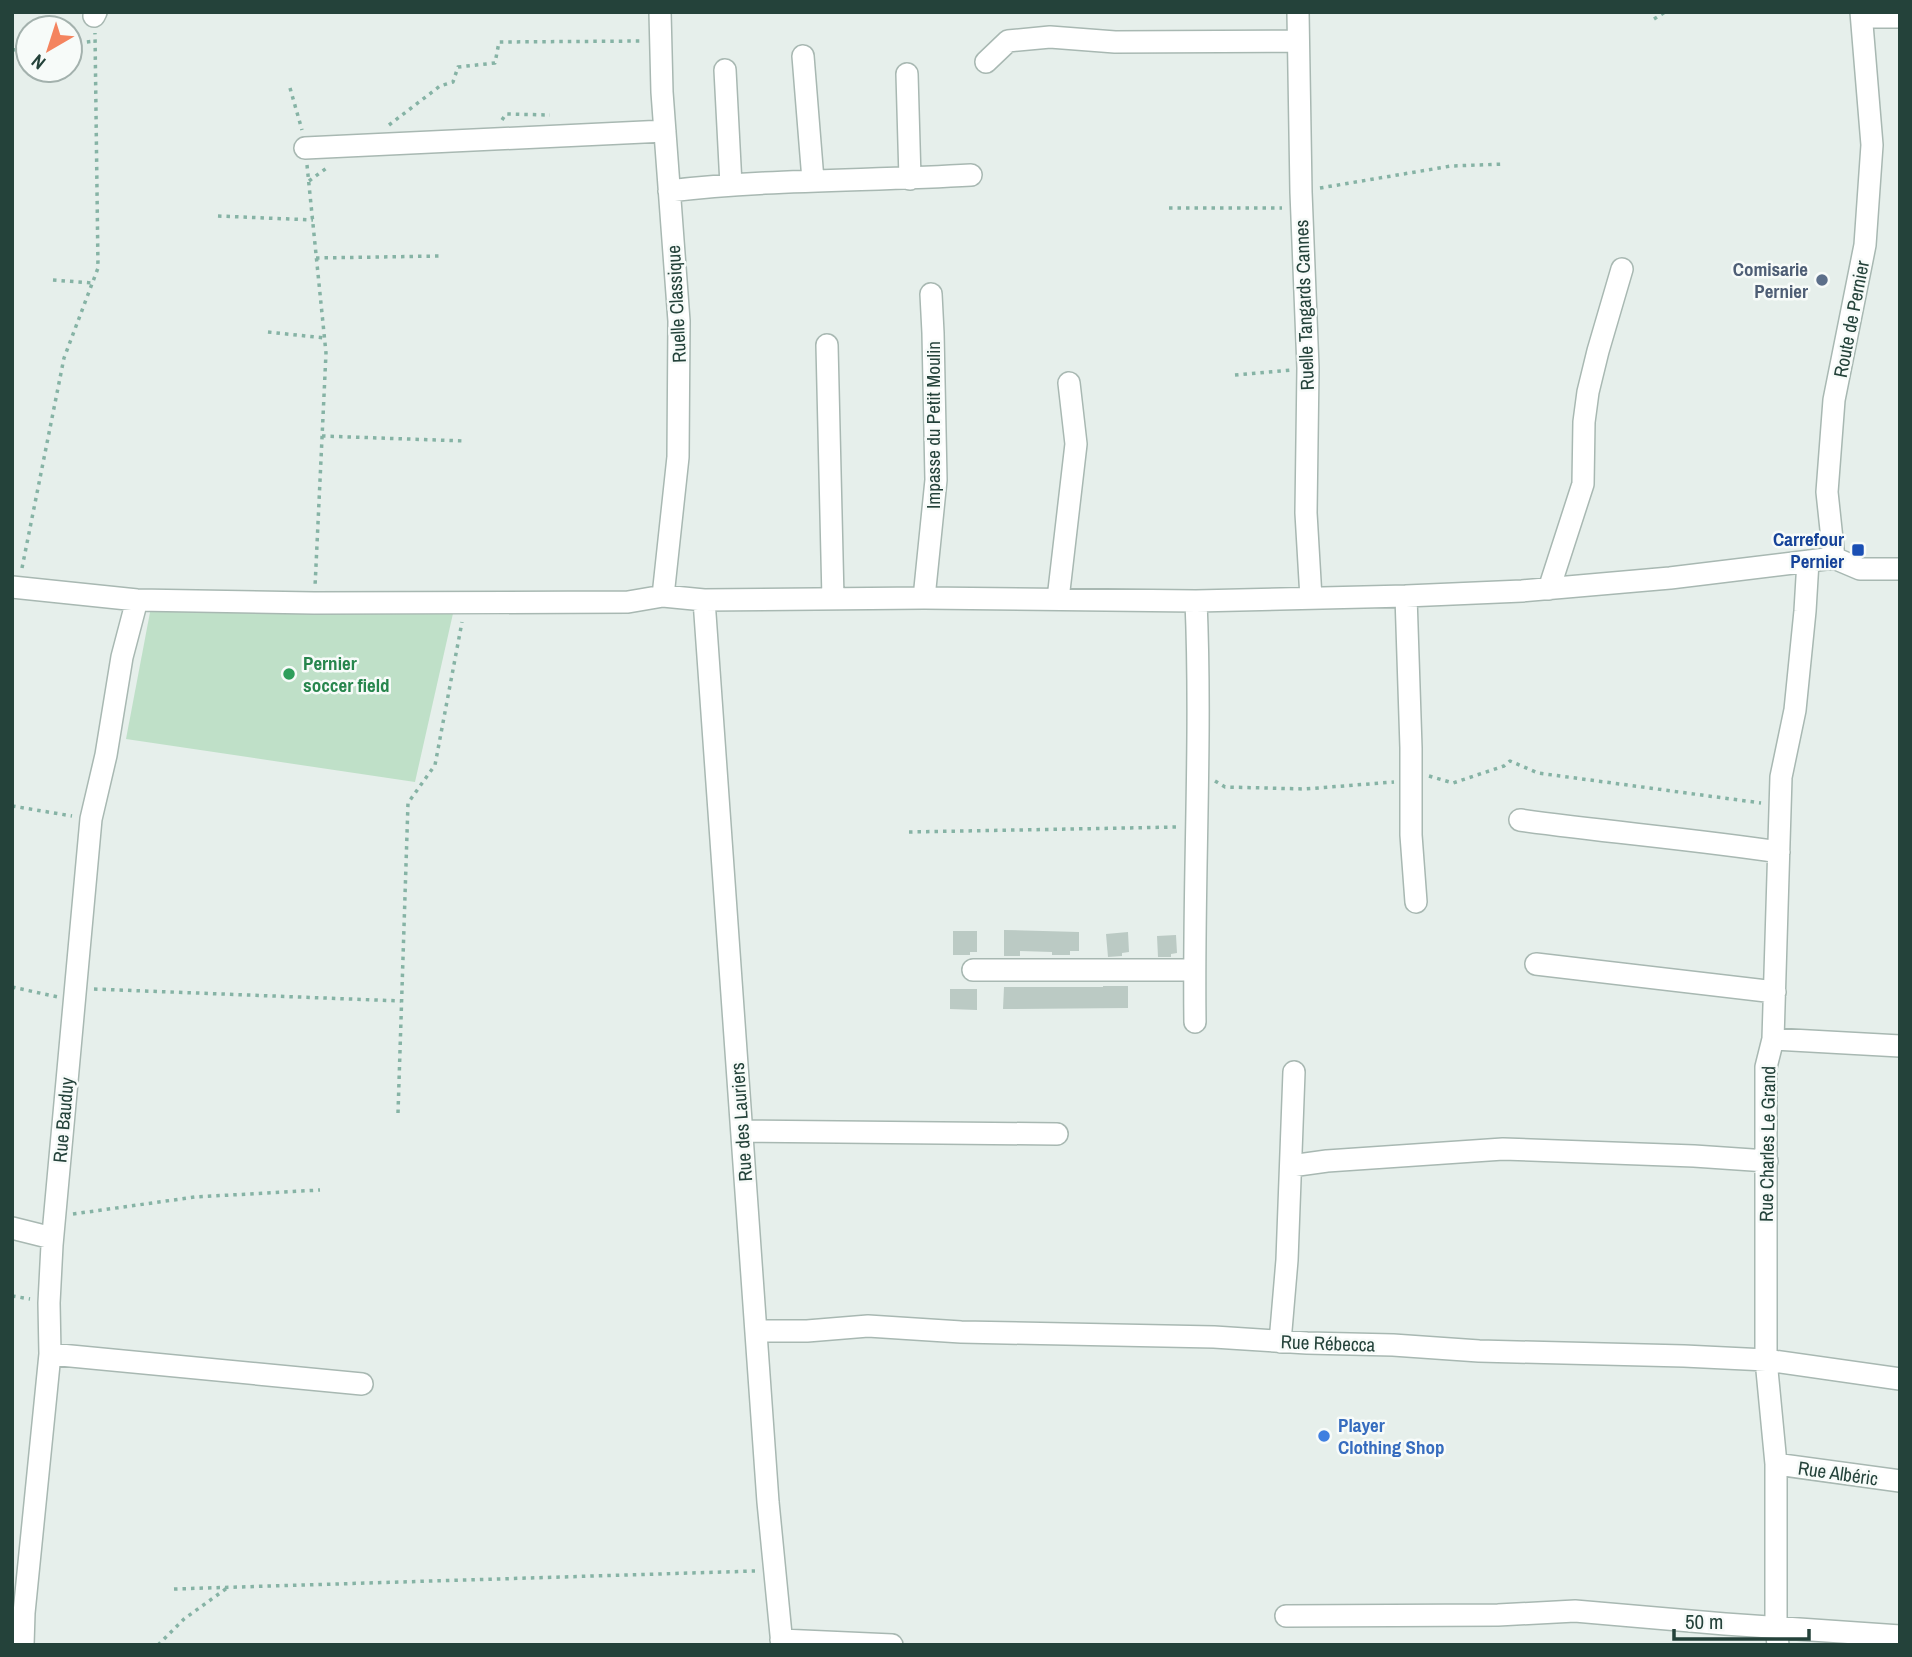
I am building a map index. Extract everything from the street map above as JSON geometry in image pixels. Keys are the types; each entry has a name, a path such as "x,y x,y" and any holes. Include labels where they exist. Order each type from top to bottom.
{"street":[{"name":"Ruelle Classique","path":"660,12 665,131 679,321 678,457 663,596"},
{"name":"Ruelle Tangards Cannes","path":"1298,12 1301,200 1308,368 1306,513 1311,598"},
{"path":"1861,15 1900,17"},
{"name":"Route de Pernier","path":"1834,558 1827,492 1834,400 1865,245 1872,145 1861,15"},
{"path":"986,62 1008,41 1039,38 1127,42 1298,41"},
{"path":"803,56 813,180"},
{"path":"725,70 731,185"},
{"path":"907,74 910,179"},
{"path":"305,148 665,131"},
{"path":"669,191 813,180 971,175"},
{"path":"1549,589 1583,484 1584,422 1588,393 1622,269"},
{"name":"Impasse du Petit Moulin","path":"924,598 936,480 931,295"},
{"path":"827,345 833,599"},
{"path":"1058,599 1076,444 1069,383"},
{"path":"15,587 137,600 314,603 628,602 663,596 704,600 924,598 1196,601 1406,596 1549,589 1670,578 1834,558 1860,569 1900,569"},
{"name":"Rue Charles Le Grand","path":"1777,1636 1776,1464 1766,1360 1766,1067 1773,1039 1781,777 1795,710 1808,561"},
{"path":"1406,596 1411,835 1416,902"},
{"name":"Rue Bauduy","path":"23,1645 50,1354 49,1303 53,1227 91,819 106,755 121,657 137,600"},
{"name":"Rue des Lauriers","path":"704,600 741,1131 781,1642"},
{"path":"1195,1022 1198,665 1196,601"},
{"path":"1520,820 1779,852"},
{"path":"1536,964 1775,992"},
{"path":"973,970 1194,970"},
{"path":"1773,1039 1900,1046"},
{"path":"1280,1342 1292,1166 1294,1072"},
{"path":"741,1131 1057,1134"},
{"path":"1292,1166 1327,1161 1503,1149 1767,1161"},
{"path":"12,1228 53,1227"},
{"name":"Rue Rébecca","path":"756,1331 807,1331 867,1326 961,1332 1214,1337 1479,1351 1684,1356 1766,1360 1900,1379"},
{"path":"50,1354 362,1384"},
{"name":"Rue Albéric","path":"1776,1464 1900,1481"},
{"path":"1286,1616 1498,1615 1575,1611 1777,1636 1900,1636"},
{"path":"781,1642 892,1645"}],"path":[{"path":"1654,19 1665,12"},
{"path":"15,587 64,358 98,268 95,14"},
{"path":"84,42 96,41"},
{"path":"308,182 423,101 440,86 453,82 458,67 495,63 499,42 660,41"},
{"path":"290,88 304,135 326,353 314,603"},
{"path":"1169,208 1301,200 1451,166 1504,164"},
{"path":"218,216 313,220"},
{"path":"316,258 441,256"},
{"path":"52,280 92,284"},
{"path":"268,331 325,338"},
{"path":"1235,375 1308,368"},
{"path":"322,436 465,441"},
{"path":"398,1113 408,803 435,765 466,602"},
{"path":"1196,768 1225,787 1305,789 1391,783 1423,774 1453,783 1504,766 1510,761 1538,773 1780,806"},
{"path":"12,806 91,819"},
{"path":"909,832 1195,827"},
{"path":"12,988 74,995 402,1001"},
{"path":"53,1227 195,1197 320,1190"},
{"path":"174,1589 774,1570"},
{"path":"158,1645 184,1619 228,1587"}],"green space":[{"name":"Pernier soccer field","path":"151,607 454,609 415,782 126,739"}],"building":[{"path":"1004,930 1079,932 1079,951 1070,951 1070,955 1052,955 1052,952 1020,951 1020,956 1004,956"},
{"path":"953,931 977,931 977,952 970,952 970,955 953,955"},
{"path":"1128,932 1129,952 1122,953 1122,956 1108,957 1106,934"},
{"path":"1176,935 1177,953 1171,954 1171,957 1158,957 1157,936"},
{"path":"1128,986 1128,1008 1003,1009 1004,987"},
{"path":"950,989 977,989 977,1010 950,1009"}],"place":[{"name":"Comisarie Pernier","path":"1822,280"},
{"name":"Carrefour Pernier","path":"1858,550"},
{"name":"Pernier soccer field","path":"289,674"},
{"name":"Player Clothing Shop","path":"1324,1436"}]}
